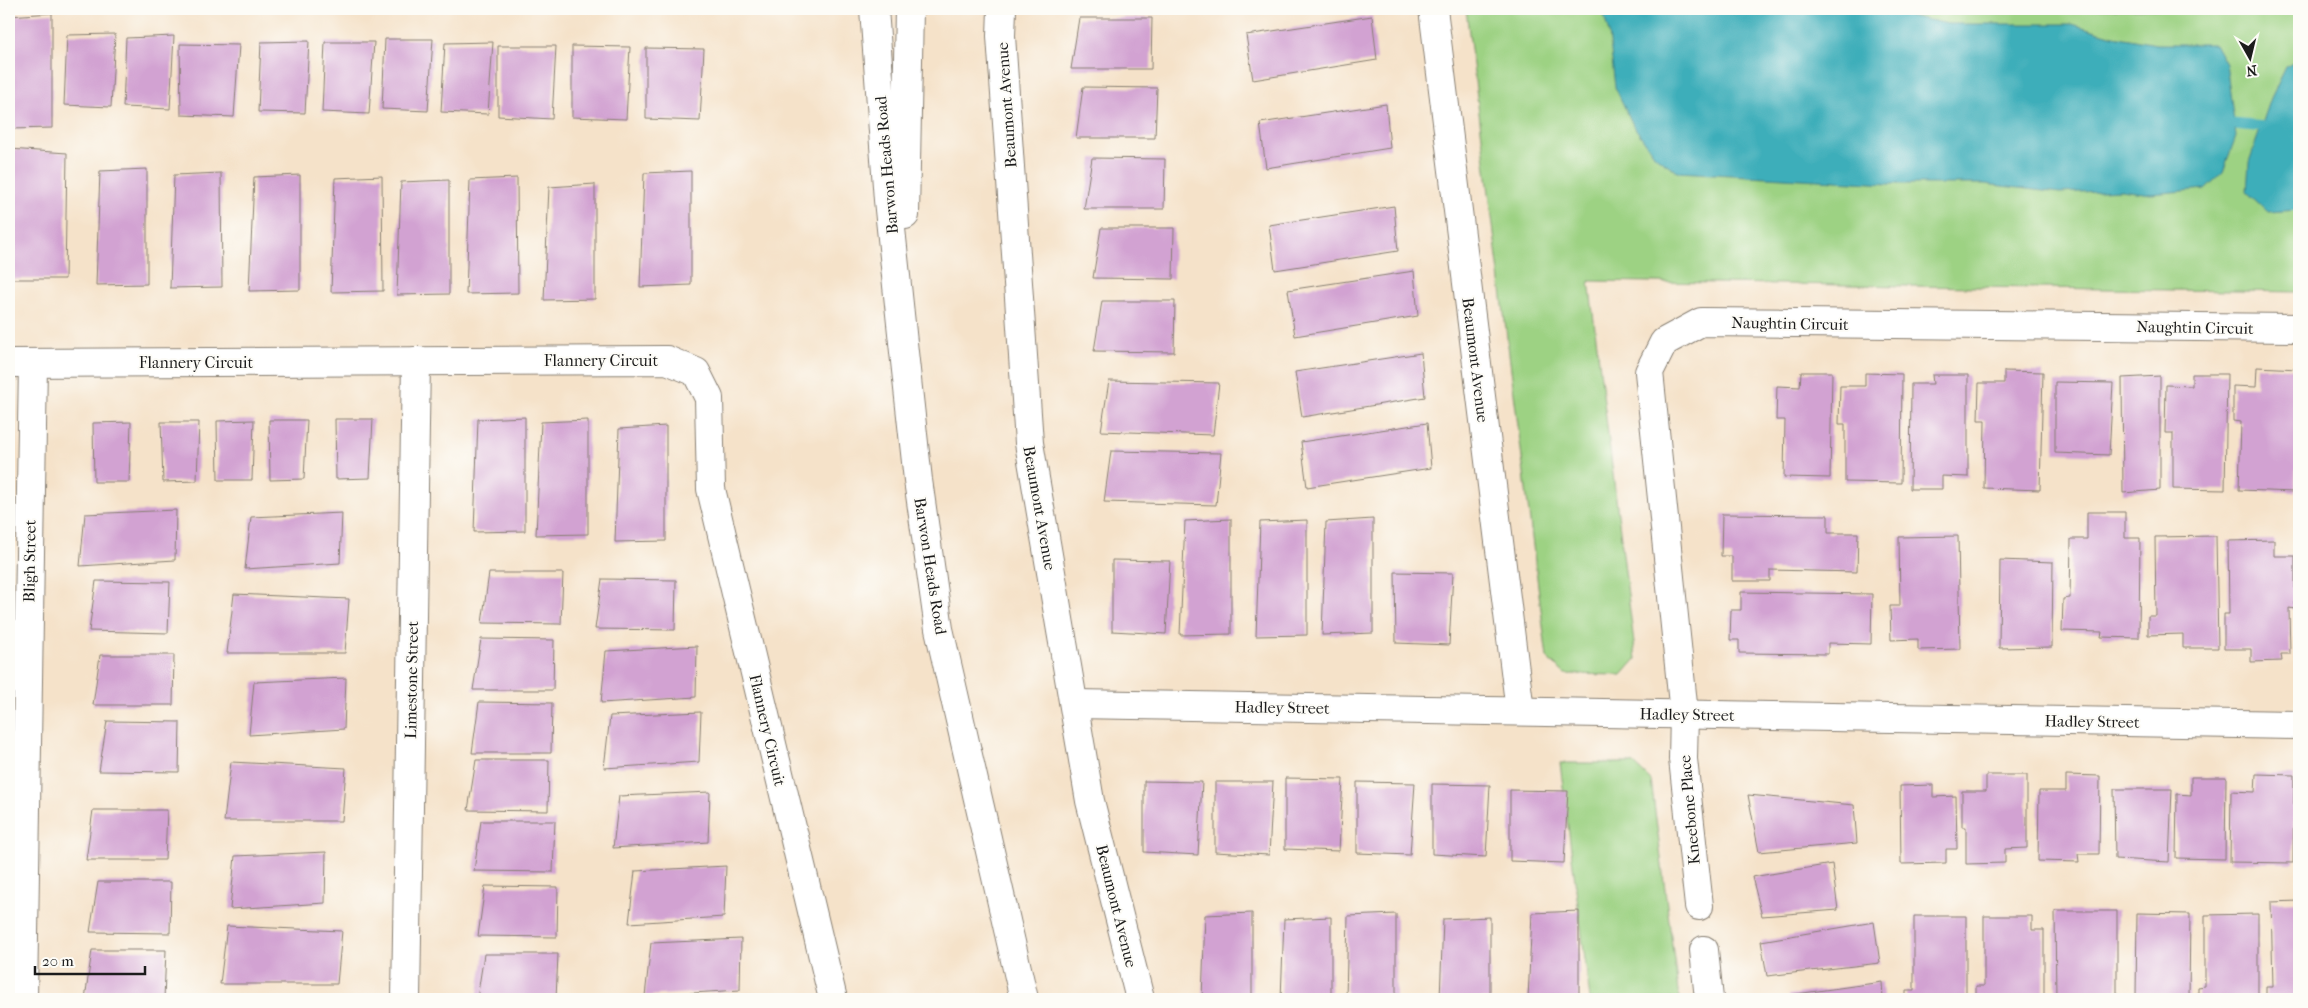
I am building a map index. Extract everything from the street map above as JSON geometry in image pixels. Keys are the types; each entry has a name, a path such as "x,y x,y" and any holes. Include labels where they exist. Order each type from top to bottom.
{"street":[{"name":"Barwon Heads Road","path":"874,9 888,200 904,352 918,480 940,629 1024,999"},
{"name":"Barwon Heads Road","path":"904,352 909,9"},
{"name":"Beaumont Avenue","path":"1002,9 1001,36 1028,443 1075,704 1090,801 1140,999"},
{"name":"Beaumont Avenue","path":"1433,9 1520,712"},
{"name":"Naughtin Circuit","path":"1684,714 1649,372 1664,342 1701,322 2299,328"},
{"name":"Flannery Circuit","path":"21,363 667,360 696,372 710,398 711,489 833,999"},
{"name":"Limestone Street","path":"406,999 416,361"},
{"name":"Bligh Street","path":"21,363 23,999"},
{"name":"Hadley Street","path":"1075,704 2299,725"},
{"name":"Kneebone Place","path":"1684,714 1683,759 1699,906"},
{"name":"Barwon Heads Road","path":"974,778 1009,999"},
{"path":"1704,950 1709,999"}],"green space":[{"path":"1466,9 2299,9 2299,292 1589,281 1636,659 1622,675 1565,674 1547,658"},
{"path":"1560,763 1633,763 1651,780 1679,999 1590,999"}],"water":[{"path":"1602,9 1855,9 1905,15 1948,24 2072,24 2114,36 2156,44 2215,44 2226,64 2236,136 2223,172 2205,189 2151,194 2121,190 2060,193 1985,184 1889,184 1678,172 1655,156 1633,125 1615,87 1609,33"},
{"path":"2299,59 2299,210 2268,212 2247,192 2249,162 2271,98 2286,67"}],"building":[{"path":"52,13 52,128 9,129 9,16"},
{"path":"1372,16 1377,60 1253,80 1246,35"},
{"path":"1079,18 1152,18 1151,69 1071,69"},
{"path":"115,34 111,107 64,105 67,35"},
{"path":"174,36 170,109 123,107 126,38"},
{"path":"385,39 433,39 428,111 382,109"},
{"path":"309,41 305,113 258,112 261,42"},
{"path":"325,42 374,42 369,114 322,112"},
{"path":"493,42 488,114 441,112 445,43"},
{"path":"180,44 239,45 234,117 181,115"},
{"path":"498,46 556,46 552,119 498,116"},
{"path":"572,46 630,47 626,119 572,117"},
{"path":"646,48 704,49 700,121 646,119"},
{"path":"1083,87 1157,88 1155,138 1076,138"},
{"path":"1386,104 1390,148 1266,168 1260,123"},
{"path":"9,149 67,153 65,279 9,279"},
{"path":"1092,158 1165,159 1164,209 1084,209"},
{"path":"147,169 147,284 96,285 100,171"},
{"path":"691,171 691,285 640,287 644,173"},
{"path":"221,173 222,287 170,288 174,175"},
{"path":"300,175 300,290 249,291 254,177"},
{"path":"382,176 383,291 331,292 335,178"},
{"path":"517,178 518,293 466,294 470,180"},
{"path":"449,180 449,294 397,295 401,182"},
{"path":"595,184 595,299 544,300 549,187"},
{"path":"1394,206 1398,251 1275,270 1269,225"},
{"path":"1101,228 1174,228 1173,279 1093,278"},
{"path":"1414,271 1418,316 1295,336 1288,290"},
{"path":"1102,301 1175,301 1174,352 1094,351"},
{"path":"1421,353 1425,397 1302,417 1295,372"},
{"path":"2257,367 2299,369 2295,492 2239,490 2241,422 2233,421 2233,386 2256,387"},
{"path":"2004,371 2043,372 2040,490 1984,488 1985,420 1978,420 1979,383 2004,383"},
{"path":"1801,372 1832,372 1830,478 1784,477 1785,420 1776,420 1777,386 1800,387"},
{"path":"1865,373 1902,374 1901,483 1845,482 1845,424 1839,424 1840,386 1865,386"},
{"path":"2192,374 2227,374 2225,490 2173,489 2173,433 2165,433 2166,385 2192,386"},
{"path":"1932,375 1968,375 1968,477 1942,476 1942,489 1910,489 1911,384 1933,384"},
{"path":"2160,376 2160,490 2123,493 2122,378"},
{"path":"1109,381 1219,383 1213,435 1101,431"},
{"path":"2055,382 2113,383 2109,455 2055,453"},
{"path":"525,417 525,531 474,532 478,419"},
{"path":"335,419 373,419 370,478 336,479"},
{"path":"254,420 252,480 218,480 217,421"},
{"path":"269,420 307,420 304,479 270,480"},
{"path":"588,420 588,534 536,535 541,422"},
{"path":"131,422 129,482 94,482 93,423"},
{"path":"161,422 199,422 197,481 163,482"},
{"path":"1427,423 1431,468 1307,487 1301,442"},
{"path":"666,426 666,541 615,542 619,429"},
{"path":"1111,451 1221,453 1216,505 1104,502"},
{"path":"176,510 175,560 80,566 85,514"},
{"path":"2087,512 2125,512 2125,538 2140,538 2139,638 2101,637 2102,632 2062,631 2063,599 2070,598 2071,539 2087,539"},
{"path":"342,513 340,563 245,569 251,517"},
{"path":"1722,514 1828,515 1828,533 1858,533 1857,572 1770,570 1770,581 1732,581 1732,556 1721,556"},
{"path":"1231,519 1231,634 1180,635 1185,521"},
{"path":"1373,519 1373,633 1322,635 1326,522"},
{"path":"1307,520 1307,635 1256,636 1260,522"},
{"path":"1958,536 1960,649 1918,650 1918,639 1891,640 1890,606 1900,606 1899,537"},
{"path":"2216,536 2218,648 2183,648 2183,634 2148,635 2148,616 2156,616 2155,537"},
{"path":"2274,540 2274,556 2295,556 2295,609 2289,608 2290,654 2281,654 2282,661 2251,662 2251,649 2224,649 2224,614 2229,614 2228,541"},
{"path":"1112,560 1170,561 1166,634 1112,631"},
{"path":"2000,560 2053,562 2052,647 1999,648"},
{"path":"1395,572 1453,573 1449,645 1396,643"},
{"path":"489,573 563,573 561,624 482,623"},
{"path":"602,579 676,580 675,630 595,629"},
{"path":"96,581 170,582 168,633 89,631"},
{"path":"1741,592 1872,594 1871,644 1828,643 1828,654 1739,653 1739,640 1730,640 1731,610 1741,610"},
{"path":"234,594 349,599 345,653 227,653"},
{"path":"481,639 554,640 553,690 473,690"},
{"path":"697,646 696,697 601,703 606,651"},
{"path":"100,655 174,655 173,705 93,705"},
{"path":"346,678 344,729 249,735 254,682"},
{"path":"479,702 552,703 551,753 472,753"},
{"path":"701,712 699,762 604,768 610,716"},
{"path":"107,721 180,722 179,772 99,771"},
{"path":"476,760 549,760 548,811 468,810"},
{"path":"231,762 346,768 342,821 224,821"},
{"path":"2256,774 2294,775 2293,863 2230,862 2231,791 2255,792"},
{"path":"1986,775 2027,775 2027,848 2005,849 2005,863 1966,864 1966,827 1962,827 1962,791 1986,791"},
{"path":"2066,775 2100,776 2099,854 2078,854 2079,862 2038,861 2039,791 2066,791"},
{"path":"2191,777 2226,777 2225,859 2176,858 2177,794 2191,795"},
{"path":"1285,778 1343,779 1339,851 1285,849"},
{"path":"1144,781 1202,782 1198,855 1144,852"},
{"path":"1215,782 1273,782 1269,855 1215,852"},
{"path":"1357,782 1415,783 1410,855 1357,853"},
{"path":"1432,784 1490,785 1486,857 1432,854"},
{"path":"1933,785 1933,797 1956,796 1957,849 1946,849 1946,863 1901,864 1900,786"},
{"path":"2114,789 2172,789 2169,862 2115,859"},
{"path":"1510,790 1568,791 1564,863 1510,861"},
{"path":"710,792 708,842 613,848 619,796"},
{"path":"1748,795 1854,805 1857,843 1759,852"},
{"path":"93,810 167,810 165,860 86,860"},
{"path":"481,821 555,821 553,872 474,871"},
{"path":"326,852 325,903 230,909 235,856"},
{"path":"1832,864 1838,910 1762,916 1752,877"},
{"path":"726,866 724,917 629,923 635,871"},
{"path":"98,882 171,882 170,933 90,932"},
{"path":"485,886 558,887 557,937 478,936"},
{"path":"2299,901 2299,999 2266,999 2266,987 2273,987 2271,902"},
{"path":"1579,911 1579,999 1528,999 1532,913"},
{"path":"2055,911 2117,911 2117,999 2056,999"},
{"path":"1252,913 1252,999 1202,999 1205,915"},
{"path":"2137,913 2190,914 2189,999 2130,999 2130,996 2136,996"},
{"path":"1396,914 1396,999 1346,999 1348,916"},
{"path":"2258,914 2258,999 2198,999 2198,987 2205,986 2205,915"},
{"path":"1914,916 1966,916 1966,999 1906,999 1906,991 1914,991"},
{"path":"1984,916 2032,916 2032,930 2044,930 2044,999 1976,999 1976,986 1984,986"},
{"path":"1331,917 1331,999 1281,999 1284,919"},
{"path":"1490,917 1490,999 1440,999 1443,919"},
{"path":"1874,922 1880,963 1767,976 1761,941"},
{"path":"227,926 342,931 337,984 220,984"},
{"path":"741,939 740,990 645,996 651,943"},
{"path":"92,950 166,950 164,999 85,999"},
{"path":"484,954 558,954 556,999 477,999"},
{"path":"1882,982 1883,999 1789,999 1789,995"}],"waterway":[{"path":"2221,123 2299,130"}]}
